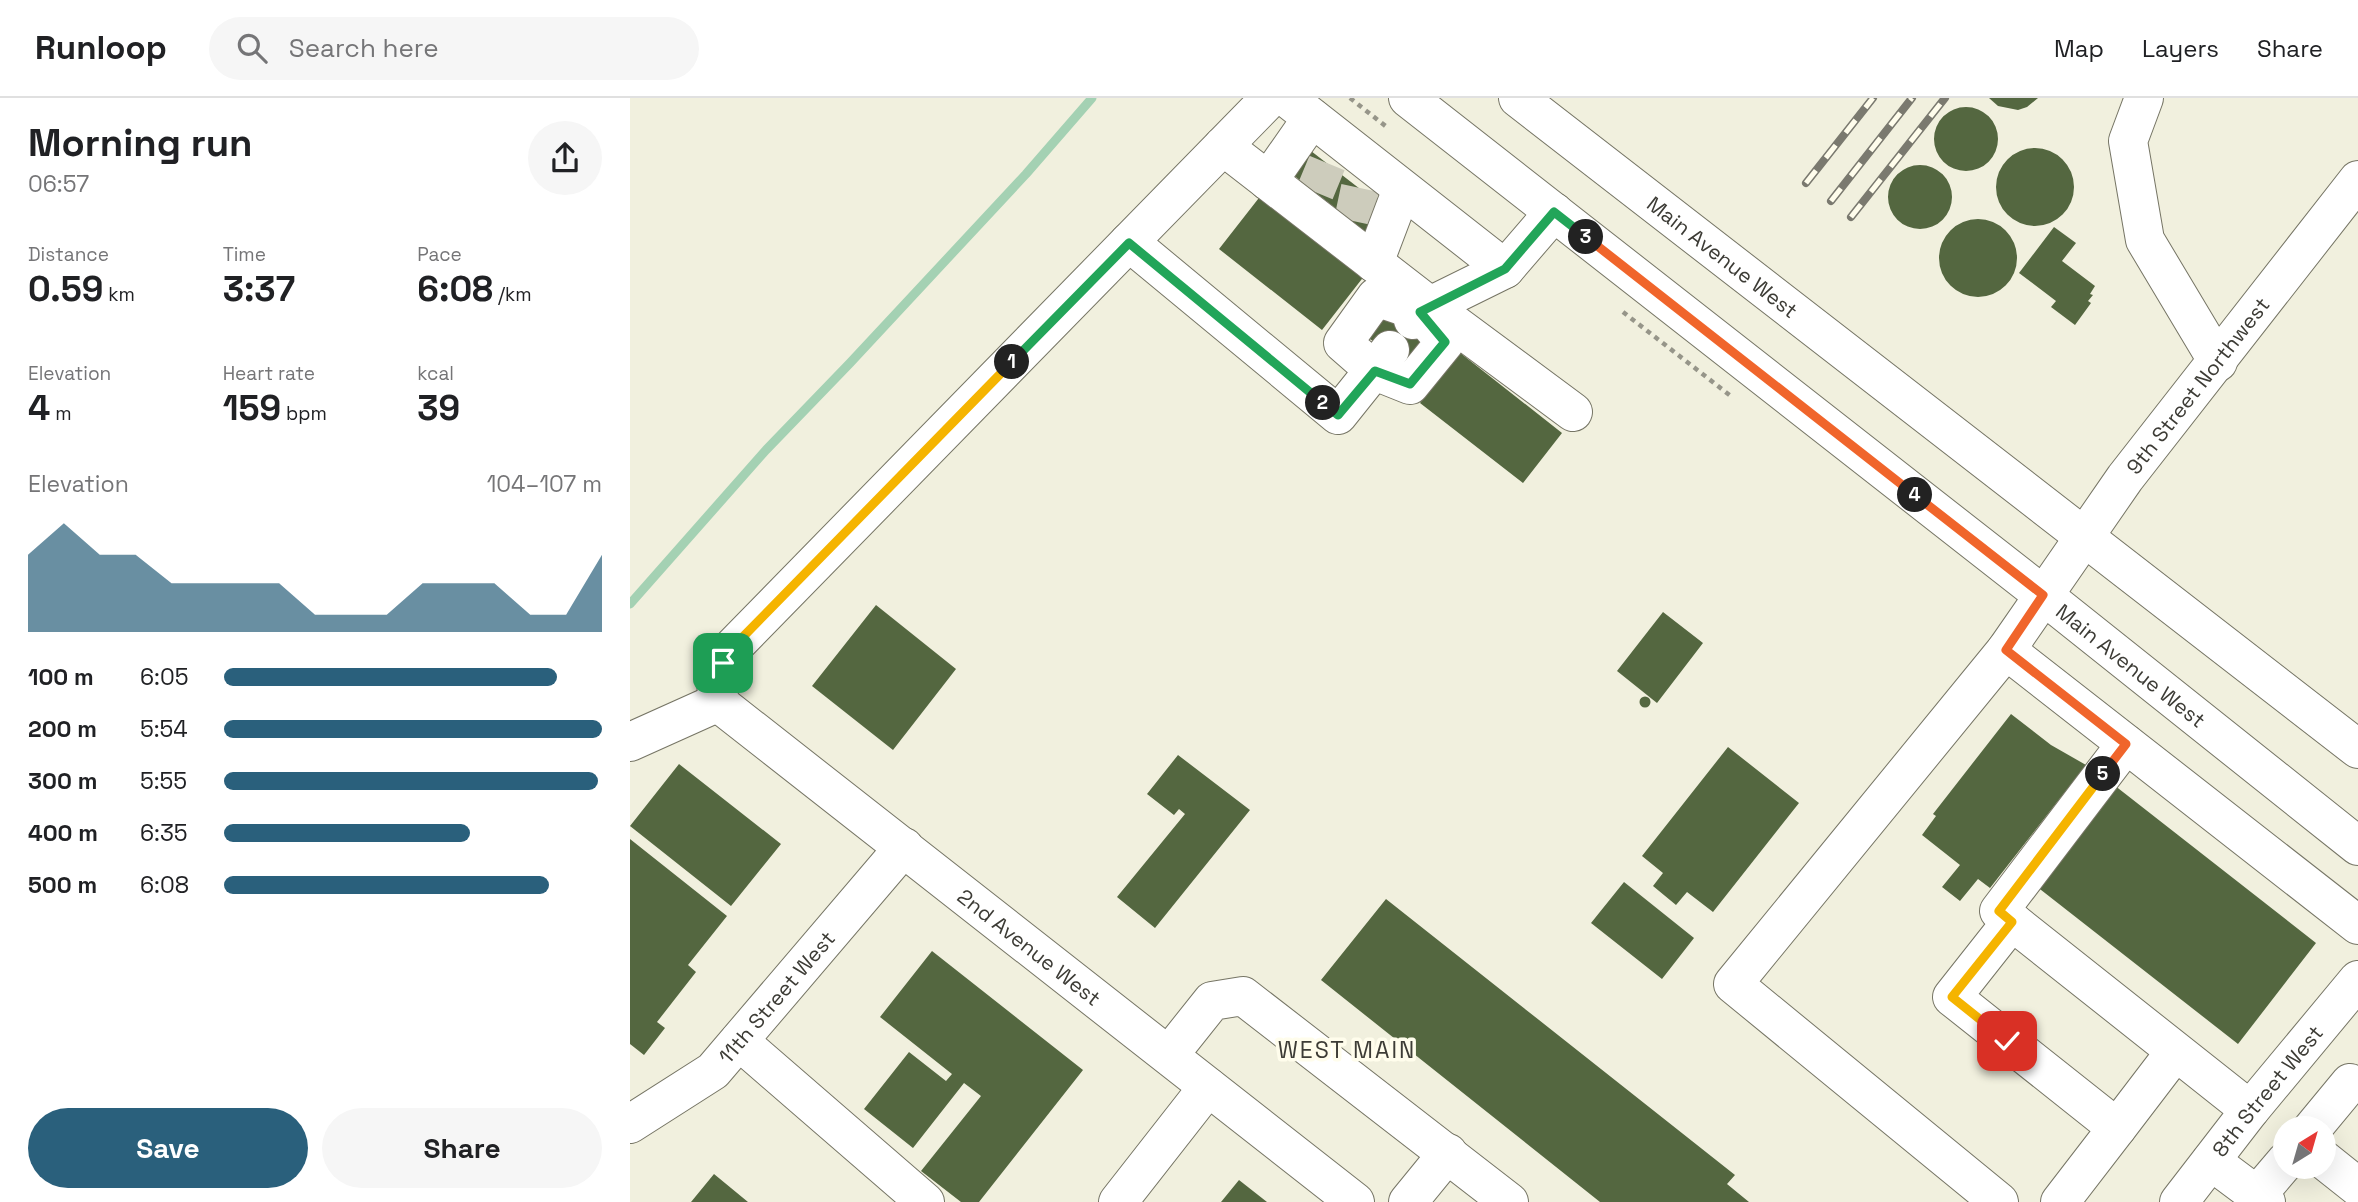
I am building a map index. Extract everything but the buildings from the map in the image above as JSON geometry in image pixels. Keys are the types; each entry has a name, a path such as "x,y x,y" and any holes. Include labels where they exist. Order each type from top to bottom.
{"street":[{"path":"630,742 717,693 723,663 733,647 1270,98"},
{"name":"Main Avenue West","path":"1408,98 2043,595 2358,846"},
{"name":"Main Avenue West","path":"1518,98 2358,749"},
{"path":"2144,98 2128,141 2145,240 2218,362"},
{"path":"1223,146 1268,181"},
{"path":"1268,181 1315,153"},
{"path":"1268,181 1315,153"},
{"path":"1315,153 1361,215 1405,333 1573,412"},
{"path":"1315,153 1361,215"},
{"name":"9th Street Northwest","path":"1999,1202 1734,984 2006,650 2125,478 2358,180"},
{"path":"1402,188 1505,269"},
{"path":"1361,215 1402,188"},
{"path":"1361,215 1402,188"},
{"path":"1129,243 1338,415 1405,333 1505,269 1554,212"},
{"path":"2006,650 2358,925"},
{"name":"2nd Avenue West","path":"717,693 904,847 1354,1202"},
{"path":"2126,744 1999,911 2250,1110"},
{"name":"11th Street West","path":"630,1124 713,1071 904,847"},
{"path":"2012,922 1952,997 2117,1128"},
{"name":"8th Street West","path":"2179,1202 2250,1110 2358,980"},
{"path":"1169,1055 1212,1001 1243,996 1509,1202"},
{"path":"739,1041 925,1202"},
{"path":"2060,1202 2175,1052"},
{"path":"2323,1116 2355,1080"},
{"path":"1118,1202 1209,1087"},
{"path":"1408,1202 1448,1153"},
{"path":"2211,1161 2262,1198 2274,1180"},
{"path":"2336,1170 2358,1187"}],"waterway":[{"path":"630,604 766,450 1026,174 1092,98"}],"tunnel":[{"path":"1315,192 1327,163"},
{"path":"1353,221 1360,188"}],"railway":[{"path":"1806,183 1873,98"},
{"path":"1831,201 1912,98"},
{"path":"1851,217 1945,98"}],"district":[{"name":"WEST MAIN","path":"1347,1050"}],"route":[{"path":"723,663 733,647 1129,243 1338,415 1375,371 1410,384 1445,342 1420,312 1505,269 1554,212 2043,595 2006,650 2126,744 1999,911 2012,922 1952,997 2007,1041"}]}
